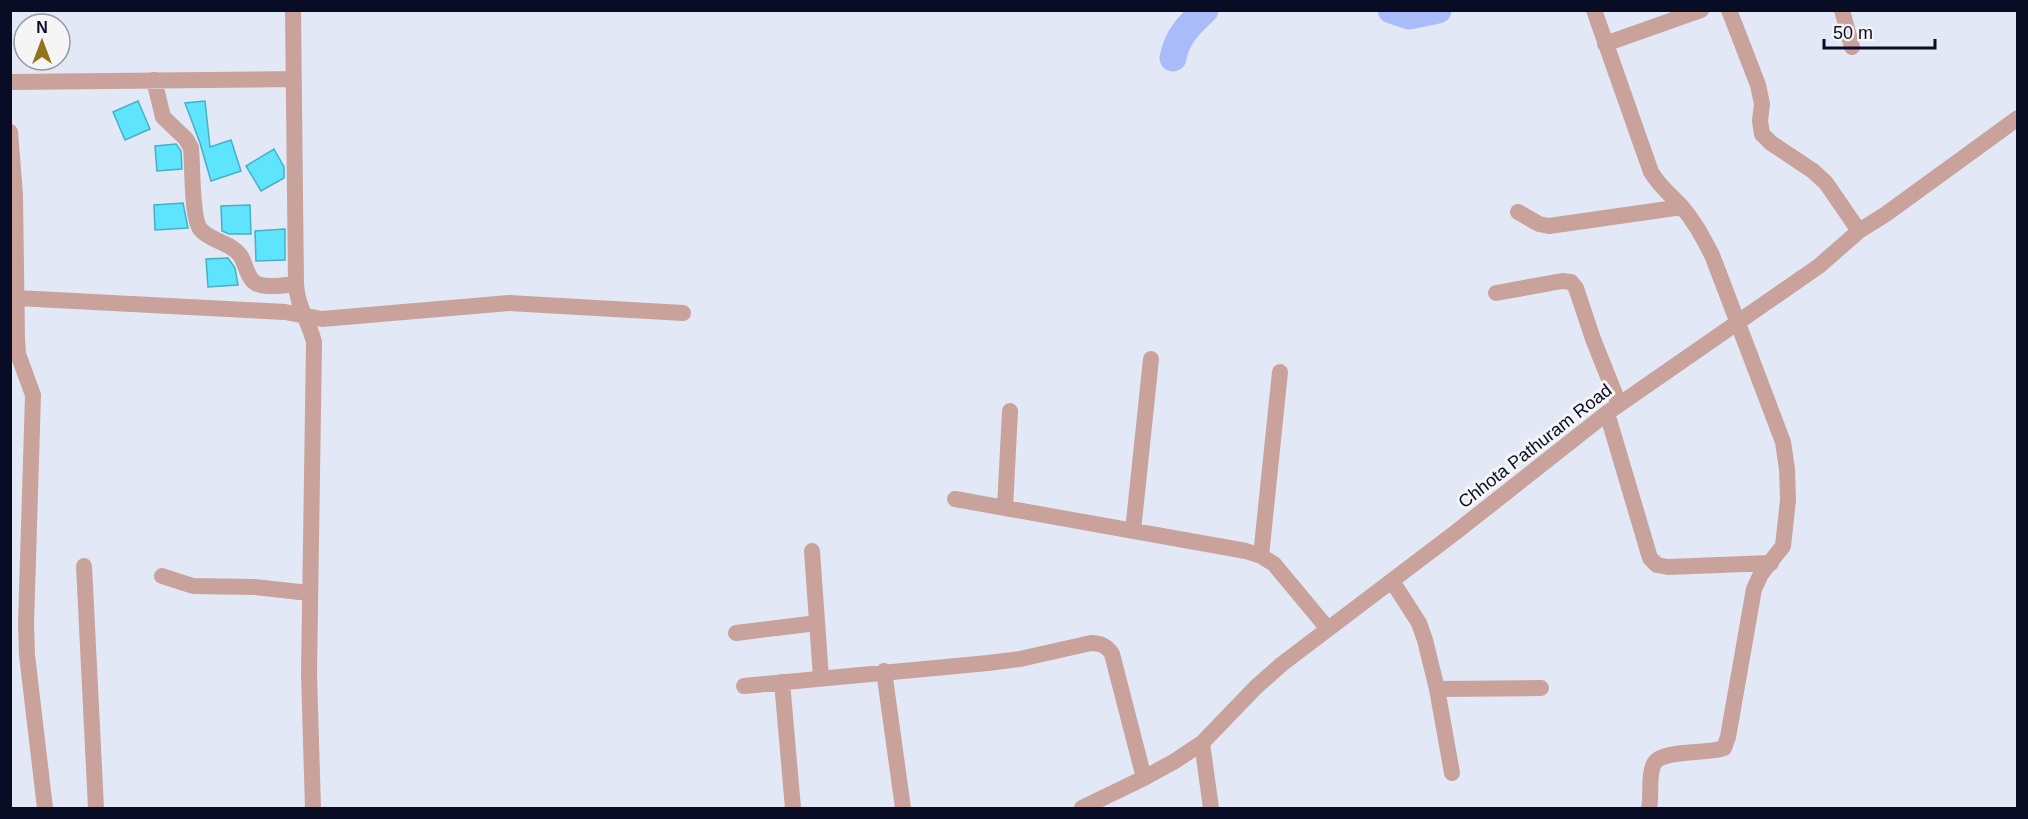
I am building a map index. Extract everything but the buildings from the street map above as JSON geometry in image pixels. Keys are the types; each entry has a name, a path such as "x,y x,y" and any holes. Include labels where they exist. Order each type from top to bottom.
{"street":[{"path":"294,10 296,284 297,298 314,342 309,592 313,808"},
{"path":"1594,10 1651,172 1660,187 1682,207 1696,226 1712,255 1784,442 1788,469 1788,500 1783,546 1761,574 1754,589 1728,737 1724,748 1713,752 1669,754 1659,757 1653,764 1649,808"},
{"path":"1605,44 1701,10"},
{"path":"1729,10 1758,85 1762,104 1760,121 1762,134 1826,183 1859,231"},
{"path":"1842,10 1852,47"},
{"path":"10,82 294,79"},
{"path":"154,80 163,117 186,139 191,148 196,218 200,229 232,247 240,255 252,280 258,284 296,284"},
{"name":"Chhota Pathuram Road","path":"1082,808 1144,778 1202,743 1256,687 1613,408 1819,266 1859,231 2018,118"},
{"path":"10,132 18,354 33,395 27,655 45,808"},
{"path":"1518,212 1539,224 1549,226 1682,207"},
{"path":"1496,293 1562,281 1571,282 1576,288 1613,408 1626,471 1650,558 1657,565 1668,567 1771,563"},
{"path":"16,298 276,311 322,319 509,303 683,313"},
{"path":"1133,531 1151,359"},
{"path":"1261,556 1280,372"},
{"path":"1005,508 1010,411"},
{"path":"955,499 1246,551 1261,556 1274,564 1328,629"},
{"path":"812,551 821,678"},
{"path":"84,566 96,808"},
{"path":"162,576 193,586 254,587 309,592"},
{"path":"1392,581 1419,624 1425,640 1437,689 1452,773"},
{"path":"736,633 817,623"},
{"path":"744,686 1020,659 1091,642 1104,645 1112,654 1144,778"},
{"path":"884,671 903,808"},
{"path":"782,682 793,808"},
{"path":"1437,689 1541,688"},
{"path":"1202,743 1211,808"}],"waterway":[{"path":"1173,58 1181,37 1205,10"},
{"path":"1391,10 1409,16 1438,10"}]}
